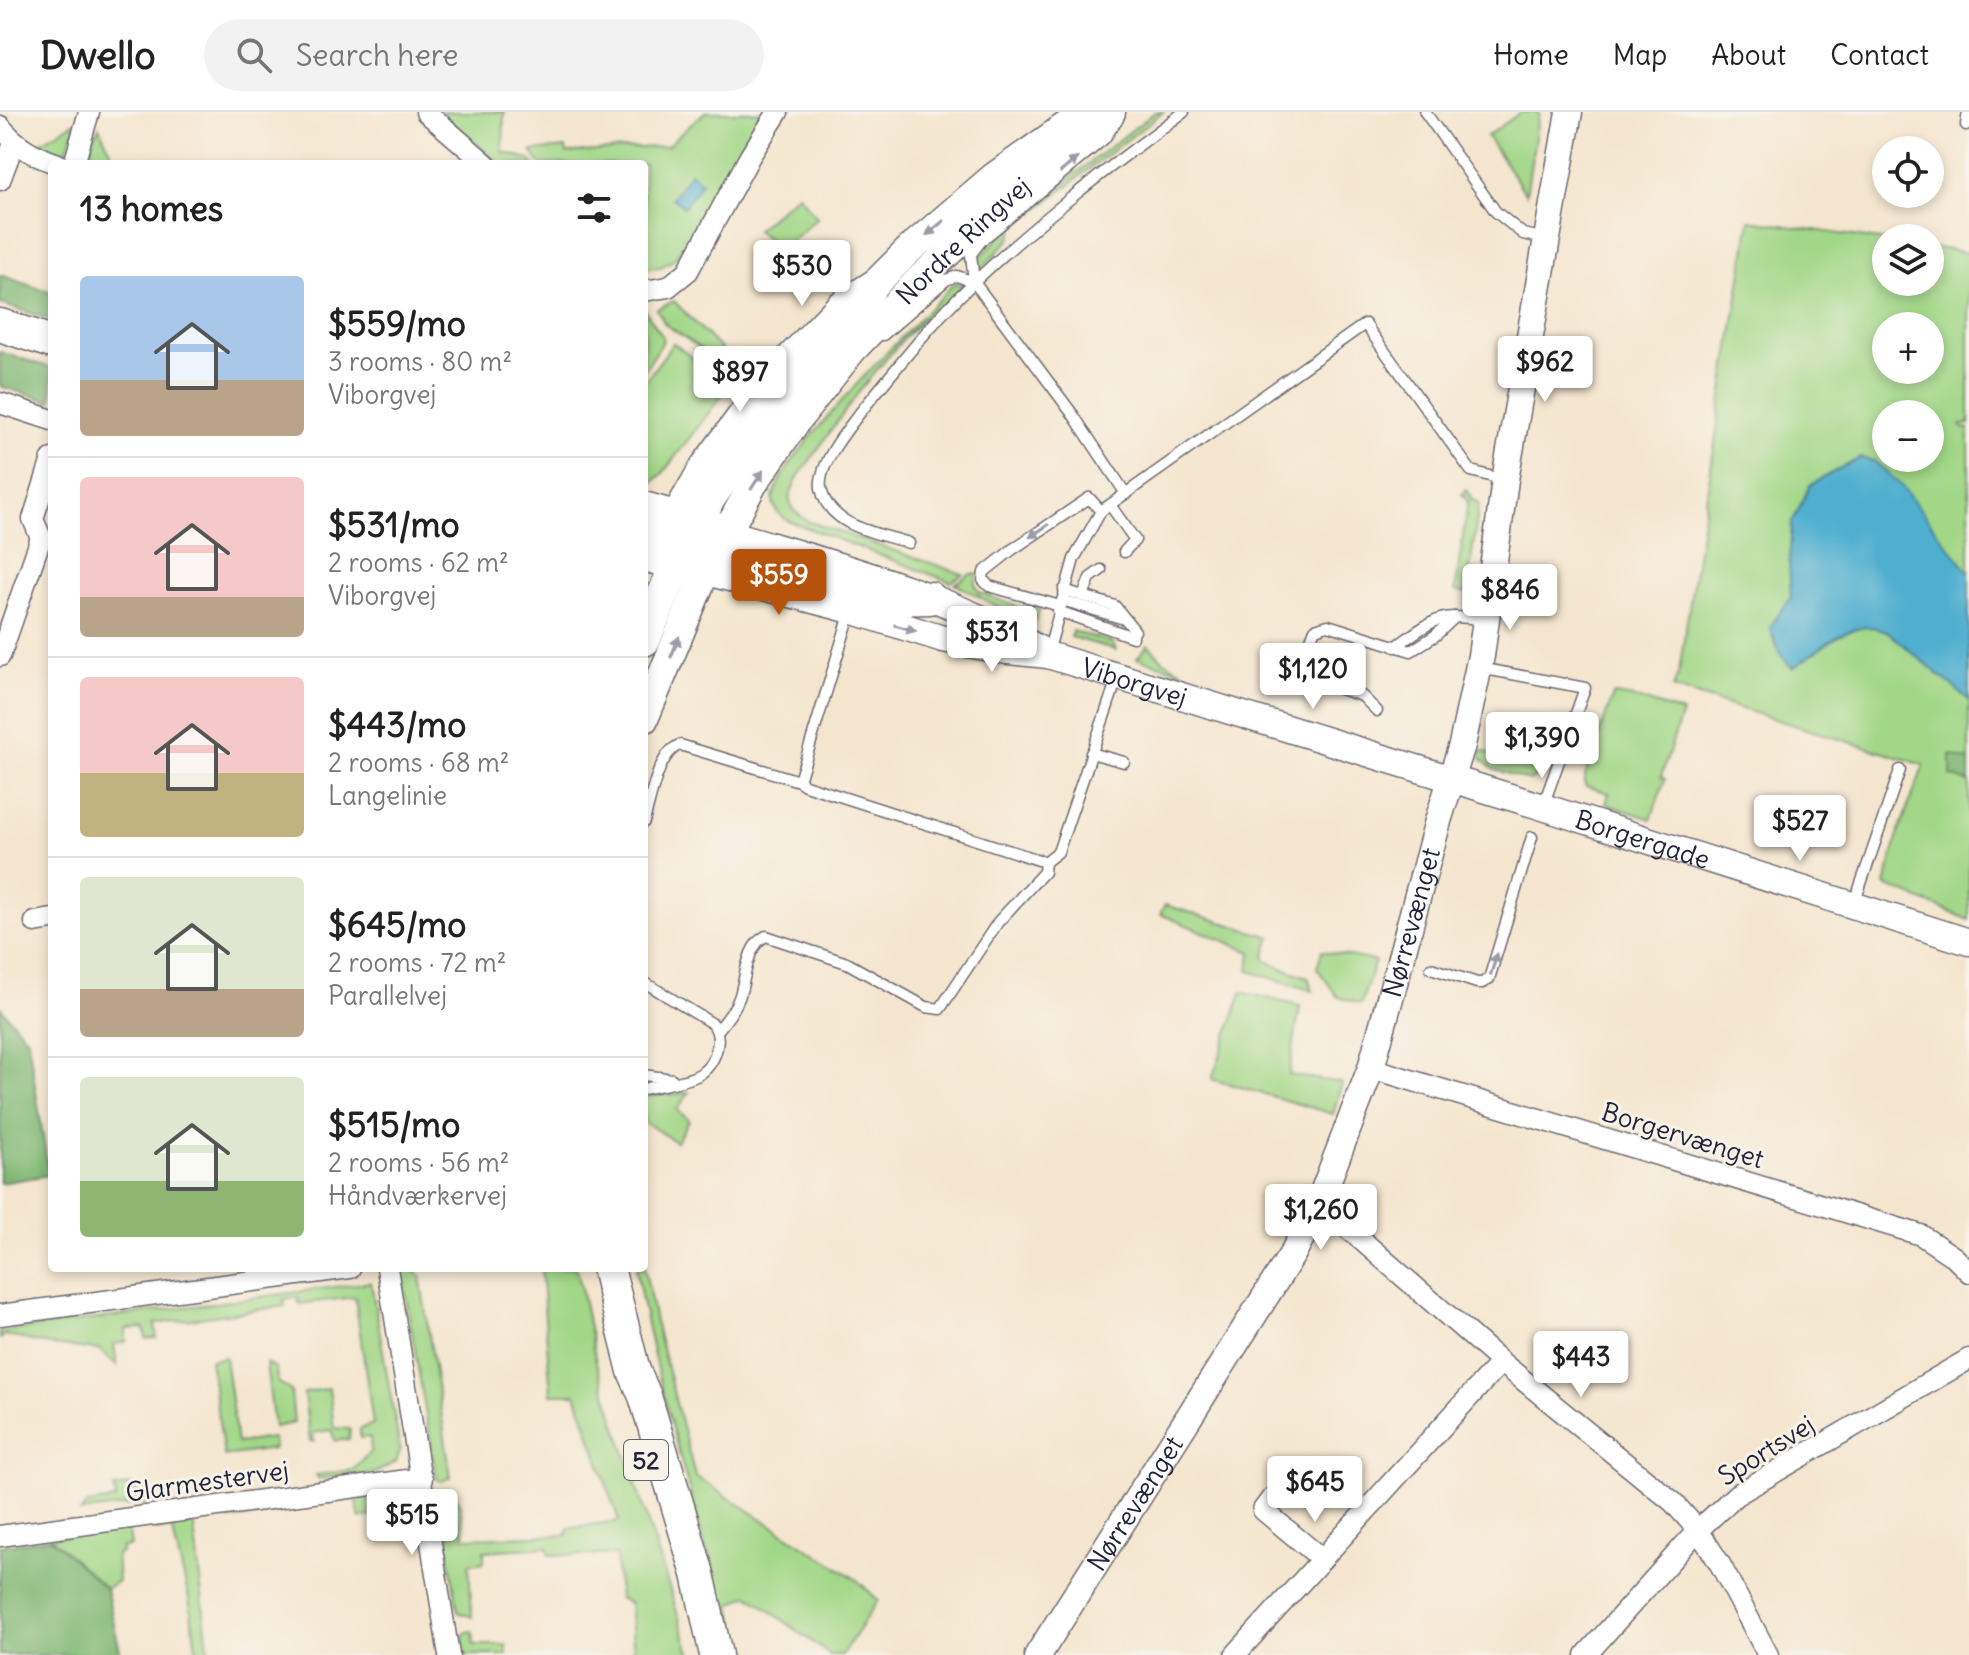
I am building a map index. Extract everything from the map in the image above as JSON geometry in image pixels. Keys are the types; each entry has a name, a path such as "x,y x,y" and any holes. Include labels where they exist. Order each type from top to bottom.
{"main road":[{"name":"Nordre Ringvej","path":"648,700 681,547 704,467 766,383 840,306 877,282 910,249 994,177 1086,112"},
{"name":"Nordre Ringvej","path":"681,547 753,484 797,420 852,350 918,281 997,206 1111,112"},
{"path":"0,325 48,341"},
{"name":"Viborgvej","path":"648,512 681,547"},
{"path":"648,630 681,547 877,599 930,598"},
{"name":"52","path":"592,1272 618,1378 696,1612 716,1652"},
{"name":"52","path":"609,1272 634,1371 645,1396 698,1574 716,1652"}],"street":[{"path":"75,160 89,112"},
{"path":"426,112 481,160"},
{"path":"648,290 668,287 688,271 750,156 778,112"},
{"name":"Nørrevænget","path":"1038,1655 1288,1261 1319,1203 1371,1068 1452,779 1478,668 1505,480 1569,112"},
{"path":"0,126 14,143 48,161"},
{"path":"0,180 14,143"},
{"path":"0,403 48,419"},
{"path":"0,656 41,538 33,519 48,472"},
{"name":"Viborgvej","path":"681,547 851,610 943,639 999,650 1048,655 1452,779"},
{"name":"Viborgvej","path":"930,598 998,625 1048,655"},
{"name":"Borgergade","path":"1452,779 1969,942"},
{"name":"Borgervænget","path":"1371,1068 1921,1235 1954,1257 1969,1272"},
{"path":"1319,1203 1501,1362 1673,1502 1698,1530 1720,1564 1768,1655"},
{"path":"0,1315 320,1272"},
{"path":"388,1272 449,1655"},
{"name":"Sportsvej","path":"1586,1655 1698,1530 1736,1495 1969,1359"},
{"path":"1235,1655 1501,1362"},
{"name":"Glarmestervej","path":"0,1536 422,1478"},
{"path":"1272,1498 1263,1510 1322,1559"}],"lane":[{"path":"1121,112 1117,123 1104,139 982,240 971,254 974,282 1074,416 1126,494"},
{"path":"909,543 848,524 829,507 820,486 828,460 845,431 919,341 974,282 1108,167 1184,112"},
{"path":"1425,112 1496,212 1523,234 1548,239"},
{"path":"1966,125 1968,112"},
{"path":"852,350 878,340 946,280 957,276 974,282"},
{"path":"1048,655 1074,559 1105,508 1365,324 1471,471 1505,480"},
{"path":"1124,552 1135,540 1105,508 1089,498 1013,549 984,572 983,580 989,586 1126,620"},
{"path":"1083,596 1090,578 1101,570"},
{"path":"1083,596 1115,606 1134,634 1061,602 1083,596"},
{"path":"799,781 851,610"},
{"path":"1377,711 1362,696 1310,679 1302,670 1301,664 1312,633 1323,625 1411,651 1436,635 1455,617 1487,619"},
{"path":"1478,668 1585,688 1543,807"},
{"path":"648,1088 698,1076 708,1066 718,1048 718,1030 732,1013 739,997 754,944 766,936 847,963 926,1007 940,1009 998,922 1044,872 1045,862 1058,852 1118,676"},
{"path":"648,809 665,756 675,746 799,781 1045,862"},
{"path":"1091,753 1124,762"},
{"path":"1853,906 1900,770"},
{"path":"1431,968 1477,983 1489,979 1532,837"},
{"path":"648,984 718,1030"},
{"path":"648,1076 678,1080"},
{"path":"628,1297 644,1367 645,1396"}],"green space":[{"path":"440,112 504,112 503,152 529,160 495,160"},
{"path":"705,112 763,112 720,181 694,231 674,259 661,267 648,268 648,160 537,160 531,151 566,148 567,153 667,146"},
{"path":"1155,112 1163,112 1015,226 1010,239 978,272 976,263 979,258 998,239 1048,195"},
{"path":"1521,112 1539,112 1526,194 1487,136"},
{"path":"77,121 67,149 63,152 40,143"},
{"path":"99,127 115,160 93,160 91,146"},
{"path":"798,194 817,218 782,249 756,230"},
{"path":"1750,220 1872,239 1872,296 1944,296 1944,249 1969,253 1969,424 1961,425 1964,429 1969,428 1969,780 1951,775 1969,782 1969,920 1885,885 1899,831 1924,765 1673,688 1679,672"},
{"path":"0,275 48,292 48,319 0,304"},
{"path":"955,283 964,284 941,308 932,311 904,338 863,386 798,477 789,498 793,510 807,521 963,574 951,582 786,520 775,509 773,500 780,481 797,454 822,423"},
{"path":"674,301 739,368 736,373 665,324 657,309"},
{"path":"648,315 663,337 648,365"},
{"path":"673,343 729,386 652,483 648,482 648,377"},
{"path":"0,352 48,367 48,401 0,386"},
{"path":"1467,490 1472,500 1479,503 1467,593 1455,591 1468,502 1462,494"},
{"path":"970,574 977,574 975,584 979,592 1020,608 1033,606 1040,609 1033,625 955,584"},
{"path":"1072,631 1113,643 1116,650 1071,637"},
{"path":"1148,645 1163,660 1184,672 1137,658"},
{"path":"1613,695 1636,698 1682,713 1651,819 1606,804 1609,793 1585,786 1585,776"},
{"path":"1481,751 1544,770 1530,781 1493,769 1481,759"},
{"path":"1951,755 1969,761 1969,782 1951,776"},
{"path":"1165,905 1271,937 1264,958 1308,977 1313,991 1249,971 1251,952 1160,914"},
{"path":"1322,951 1375,961 1361,1004 1338,997 1317,968"},
{"path":"1242,992 1300,1006 1289,1075 1342,1083 1333,1114 1212,1079"},
{"path":"0,1007 28,1040 48,1175 0,1183"},
{"path":"689,1093 677,1110 689,1120 676,1142 648,1124 648,1097"},
{"path":"402,1272 416,1272 420,1276 451,1477 437,1480"},
{"path":"541,1272 578,1272 596,1362 691,1655 634,1655 630,1603 619,1598 616,1555 550,1555 548,1547 484,1551 484,1562 469,1564 472,1617 458,1612 441,1504 443,1500 459,1500 465,1538 567,1535 568,1528 619,1521 576,1394 551,1394"},
{"path":"637,1272 646,1272 655,1322 695,1476 856,1579 878,1600 842,1655 830,1655 749,1595 731,1605 741,1655 737,1655 682,1463"},
{"path":"371,1282 400,1450 396,1462 375,1473 319,1479 316,1475 353,1470 371,1451 370,1437 360,1438 360,1429 373,1424 355,1297 299,1304 298,1297 284,1299 285,1306 155,1324 157,1338 146,1339 144,1328 126,1329 126,1342 114,1344 117,1366 100,1350 50,1345 5,1335 0,1339 0,1332"},
{"path":"225,1357 237,1443 273,1438 274,1449 224,1456 210,1360"},
{"path":"266,1363 276,1368 277,1381 291,1391 294,1423 274,1427"},
{"path":"329,1388 334,1428 350,1429 349,1439 335,1441 331,1430 313,1433 314,1442 310,1441 304,1393"},
{"path":"133,1485 135,1493 145,1490 148,1503 81,1512 87,1504 116,1500 114,1488"},
{"path":"369,1496 372,1516 360,1519 356,1501"},
{"path":"279,1507 281,1512 229,1520 227,1514"},
{"path":"193,1519 209,1655 197,1655 189,1598 172,1529 157,1530 160,1524"},
{"path":"125,1528 129,1532 131,1546 121,1548 122,1552 116,1554 118,1581 106,1589 50,1538"},
{"path":"50,1538 106,1589 121,1655 0,1655 0,1546"},
{"path":"473,1631 474,1645 506,1645 507,1655 465,1655 463,1636"}],"water":[{"path":"690,173 702,182 684,207 672,198"},
{"path":"1860,458 1872,461 1872,472 1886,472 1900,484 1969,572 1969,700 1888,632 1876,628 1863,628 1838,636 1793,668 1784,659 1770,627 1791,597 1789,563 1792,523 1810,485"}]}
